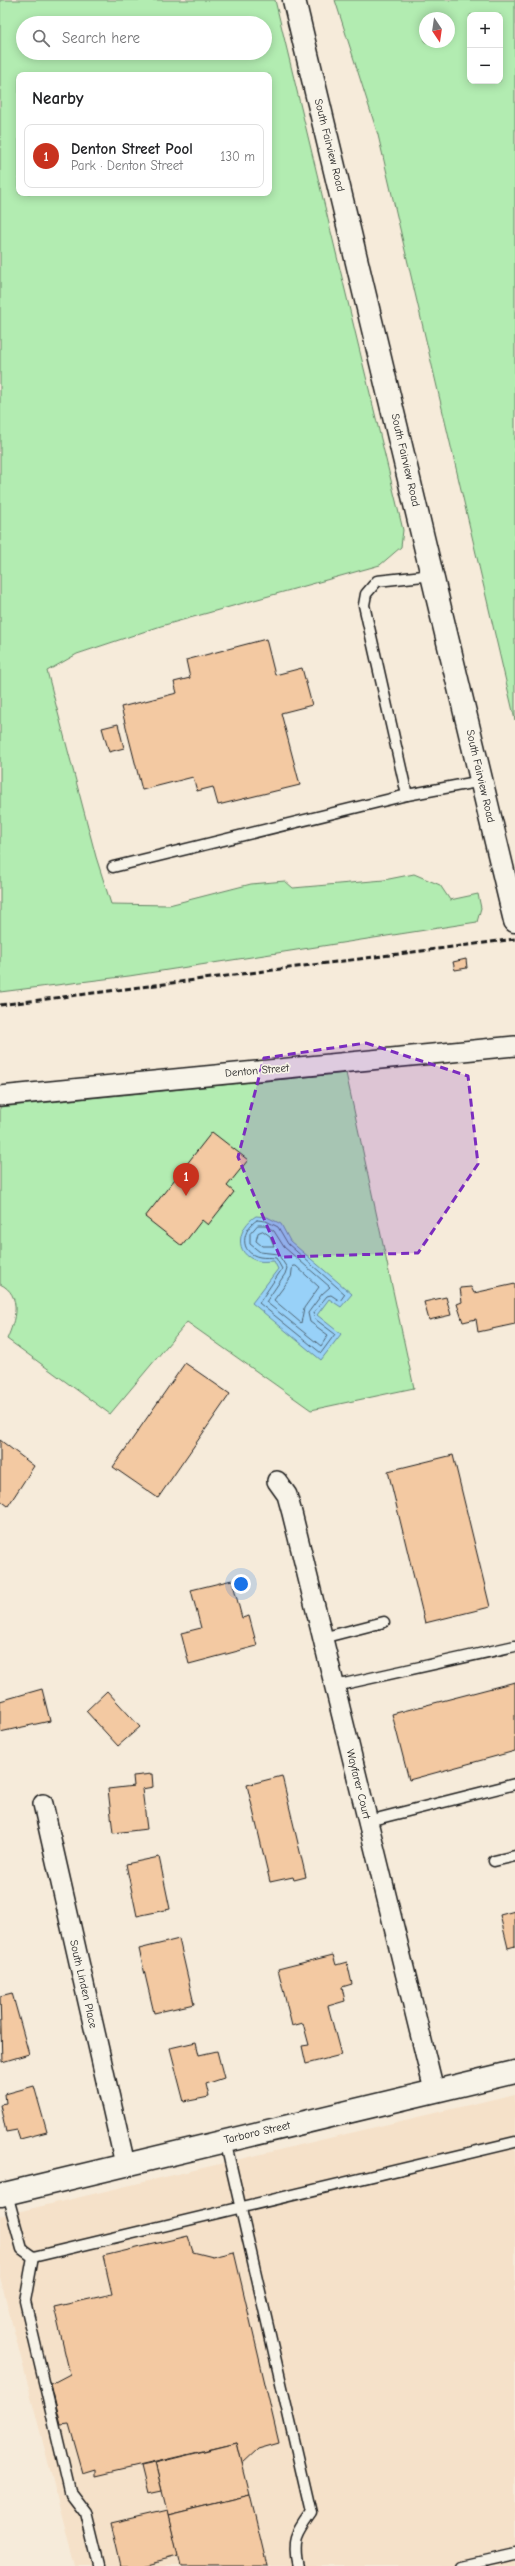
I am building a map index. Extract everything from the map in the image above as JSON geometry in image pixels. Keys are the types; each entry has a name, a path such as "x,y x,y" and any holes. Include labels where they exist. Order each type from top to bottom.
{"main road":[{"name":"South Fairview Road","path":"294,0 515,921"},
{"name":"Tarboro Street","path":"3,2194 434,2090 515,2072"}],"street":[{"name":"Denton Street","path":"0,1096 515,1046"},
{"name":"Wayfarer Court","path":"277,1481 287,1495 434,2090"},
{"name":"South Linden Place","path":"43,1804 125,2164"}],"lane":[{"path":"407,795 364,605 366,594 377,581 433,576"},
{"path":"113,867 407,795 482,781"},
{"path":"322,1638 384,1622"},
{"path":"335,1686 515,1646"},
{"path":"368,1821 515,1784"},
{"path":"494,1861 515,1856"},
{"path":"225,2140 242,2207 311,2513 296,2534 293,2549 297,2566"},
{"path":"3,2194 22,2249 33,2257 515,2142"},
{"path":"33,2257 25,2301 70,2492 86,2513 99,2566"},
{"path":"462,2566 515,2554"}],"highlighted area":[{"path":"366,1043 468,1076 478,1164 418,1253 280,1257 238,1157 264,1058"}],"shaded area":[{"path":"515,2094 515,2566 75,2566 0,2277 0,2216"}],"green space":[{"path":"0,0 275,0 403,530 401,547 380,565 161,626 77,654 47,671 96,857 111,904 169,905 251,884 285,881 293,888 384,880 414,874 440,885 450,900 478,894 481,908 477,922 129,976 0,992"},
{"path":"335,0 515,0 515,720 378,135"},
{"path":"346,1073 414,1388 311,1410 187,1322 110,1414 7,1339 13,1324 15,1309 12,1295 0,1284 0,1107"}],"water":[{"path":"256,1216 267,1217 281,1224 290,1241 352,1294 341,1307 329,1299 317,1315 341,1334 321,1360 252,1303 278,1269 274,1261 258,1261 250,1258 244,1253 241,1247 240,1240 242,1233 245,1227"}],"building":[{"path":"266,639 275,675 302,668 312,705 281,713 300,785 218,805 213,787 197,791 193,777 142,790 121,707 177,693 174,682 190,678 186,660"},
{"path":"118,724 124,748 109,752 102,728"},
{"path":"466,959 467,968 455,970 453,962"},
{"path":"212,1132 248,1160 227,1186 234,1192 208,1225 202,1220 182,1246 145,1217"},
{"path":"515,1284 515,1324 478,1332 476,1319 463,1322 457,1304 462,1302 460,1288 471,1287 474,1293"},
{"path":"446,1297 451,1315 429,1320 424,1302"},
{"path":"185,1363 230,1394 158,1498 113,1467"},
{"path":"0,1440 34,1466 8,1506 0,1500"},
{"path":"453,1455 490,1607 425,1623 388,1471"},
{"path":"232,1580 242,1618 249,1616 257,1646 189,1664 181,1633 201,1628 191,1590"},
{"path":"515,1682 515,1751 409,1780 392,1714"},
{"path":"42,1689 50,1721 0,1732 0,1701"},
{"path":"107,1691 140,1727 118,1746 86,1711"},
{"path":"152,1774 153,1787 142,1789 147,1829 113,1833 108,1789 134,1786 133,1776"},
{"path":"282,1776 306,1877 294,1880 293,1877 270,1882 247,1785"},
{"path":"159,1857 170,1909 137,1916 126,1864"},
{"path":"515,1911 515,1946 508,1948 500,1915"},
{"path":"179,1939 194,2004 154,2013 139,1949"},
{"path":"333,1955 336,1965 347,1962 352,1984 342,1987 345,2001 328,2006 341,2055 306,2064 302,2046 309,2045 303,2023 292,2026 278,1969"},
{"path":"12,1993 29,2054 2,2062 0,1996"},
{"path":"196,2042 199,2055 217,2051 224,2078 206,2084 209,2097 184,2102 170,2048"},
{"path":"34,2086 47,2132 20,2139 17,2130 6,2132 0,2104 6,2103 5,2094"},
{"path":"188,2236 193,2252 213,2257 234,2252 279,2443 258,2449 242,2464 237,2443 96,2476 96,2469 83,2473 69,2424 61,2425 51,2384 70,2374 54,2307 112,2294 103,2256"},
{"path":"237,2443 250,2495 168,2515 155,2463"},
{"path":"155,2463 162,2491 148,2494 141,2466"},
{"path":"250,2495 267,2566 180,2566 168,2515"},
{"path":"167,2510 178,2556 138,2566 121,2566 111,2523"}],"railway":[{"path":"0,1005 515,939"}],"place":[{"name":"Denton Street Pool","path":"186,1196"}]}
